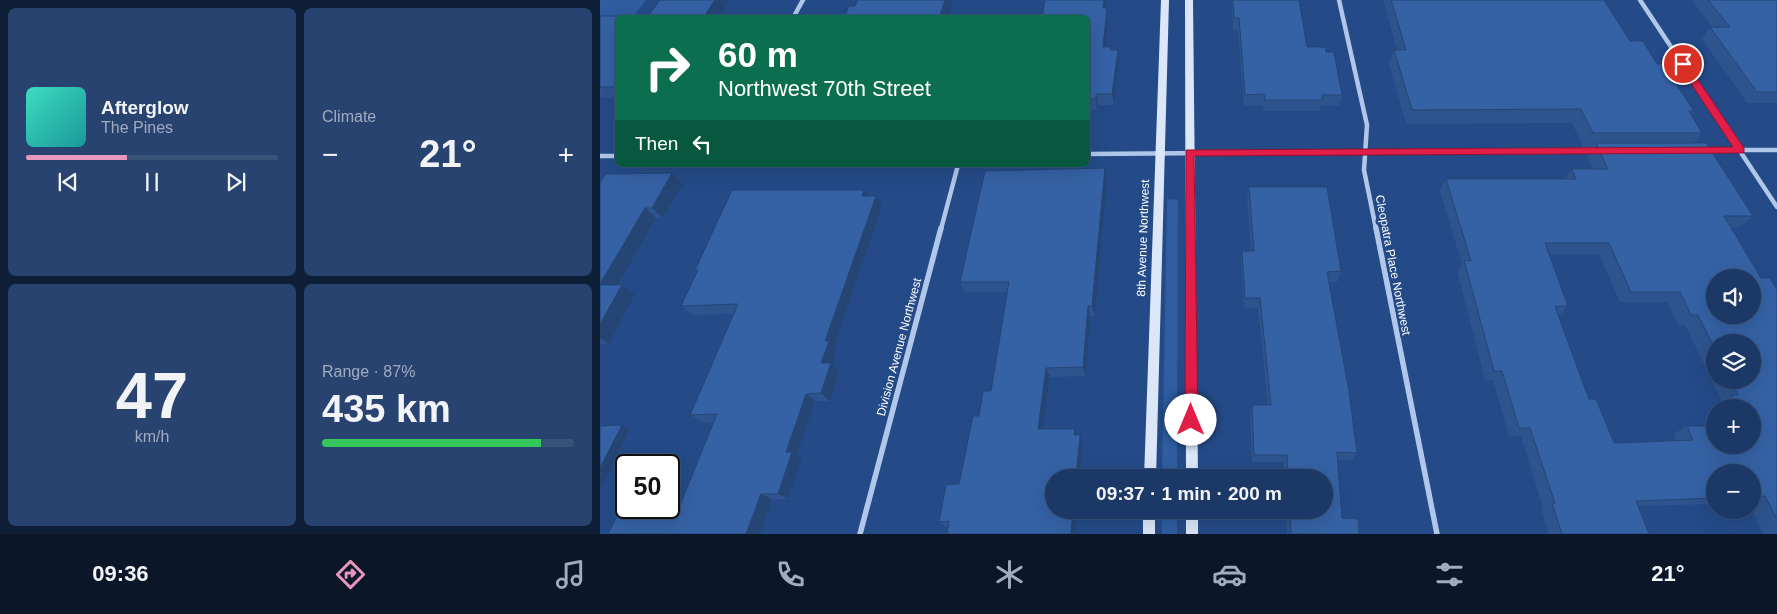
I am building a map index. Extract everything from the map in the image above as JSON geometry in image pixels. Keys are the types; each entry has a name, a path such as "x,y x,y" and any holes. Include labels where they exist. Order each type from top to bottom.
{"main road":[{"name":"8th Avenue Northwest","path":"1150,469 1165,0"},
{"path":"1189,0 1192,469"},
{"path":"1149,534 1150,519"},
{"path":"1192,519 1192,534"}],"street":[{"path":"795,15 803,0"},
{"name":"Cleopatra Place Northwest","path":"1339,0 1367,125 1364,170 1437,534"},
{"path":"1640,0 1777,207"},
{"path":"1090,154 1603,150"},
{"path":"1701,150 1777,150"},
{"path":"600,156 615,156"},
{"name":"Division Avenue Northwest","path":"860,534 957,167"}],"shaded area":[{"path":"600,0 646,0 635,15 600,17"},
{"path":"1167,199 1178,200 1177,469 1162,469"},
{"path":"1162,519 1177,519 1177,534 1162,534"}],"building":[{"path":"660,0 715,0 705,15 649,15"},
{"path":"858,0 945,0 940,15 845,15 849,6 855,6"},
{"path":"1045,0 1104,0 1103,8 1107,8 1103,47 1111,47 1110,50 1118,50 1112,94 1096,94 1096,99 1090,99 1090,15 1042,15"},
{"path":"1233,0 1299,0 1307,47 1325,47 1326,52 1334,52 1342,95 1322,95 1322,100 1265,100 1264,94 1245,95 1239,18 1234,18"},
{"path":"1391,0 1604,0 1630,41 1643,41 1657,64 1663,64 1694,111 1689,111 1702,133 1593,133 1581,109 1412,110 1394,50 1406,50"},
{"path":"1708,0 1777,0 1777,92 1757,92 1710,27 1730,27"},
{"path":"600,16 615,16 615,87 600,87"},
{"path":"1596,143 1706,143 1753,216 1724,216 1756,269 1706,269 1706,324 1761,324 1761,278 1770,278 1777,290 1777,519 1765,496 1761,496 1761,464 1706,464 1706,498 1636,501 1649,534 1562,534 1552,503 1555,503 1530,428 1519,428 1502,371 1494,371 1464,260 1471,261 1446,179 1576,179 1572,169 1608,169","holes":["1545,243 1609,243 1631,292 1680,292 1691,315 1698,315 1708,334 1761,334 1761,389 1735,389 1738,395 1731,395 1733,399 1761,399 1761,454 1706,454 1706,426 1687,426 1693,440 1614,443 1596,399 1589,399 1555,306 1568,306"]},
{"path":"1105,168 1092,306 1088,306 1083,367 1046,368 1038,429 1075,429 1074,435 1080,435 1077,469 1045,469 1045,519 1072,519 1071,534 947,534 949,521 939,522 946,485 959,484 973,416 979,416 983,391 991,391 1009,282 960,282 985,171"},
{"path":"672,173 652,208 645,208 600,284 600,182 607,174"},
{"path":"1249,187 1327,187 1341,271 1327,272 1349,391 1357,453 1337,452 1342,518 1358,519 1359,534 1291,534 1290,519 1333,519 1333,469 1288,469 1287,455 1254,455 1252,405 1271,405 1260,298 1245,298 1242,251 1254,251"},
{"path":"732,190 864,190 862,196 876,196 825,341 829,341 821,363 831,363 821,393 806,394 786,452 792,452 778,494 761,494 746,534 608,534 616,519 680,519 680,505 717,414 690,415 738,304 681,306 698,270 695,270"},
{"path":"600,285 622,285 600,324"},
{"path":"622,425 600,468 600,426"}],"route":[{"path":"1191,420 1189,152 1740,150 1683,64"}]}
